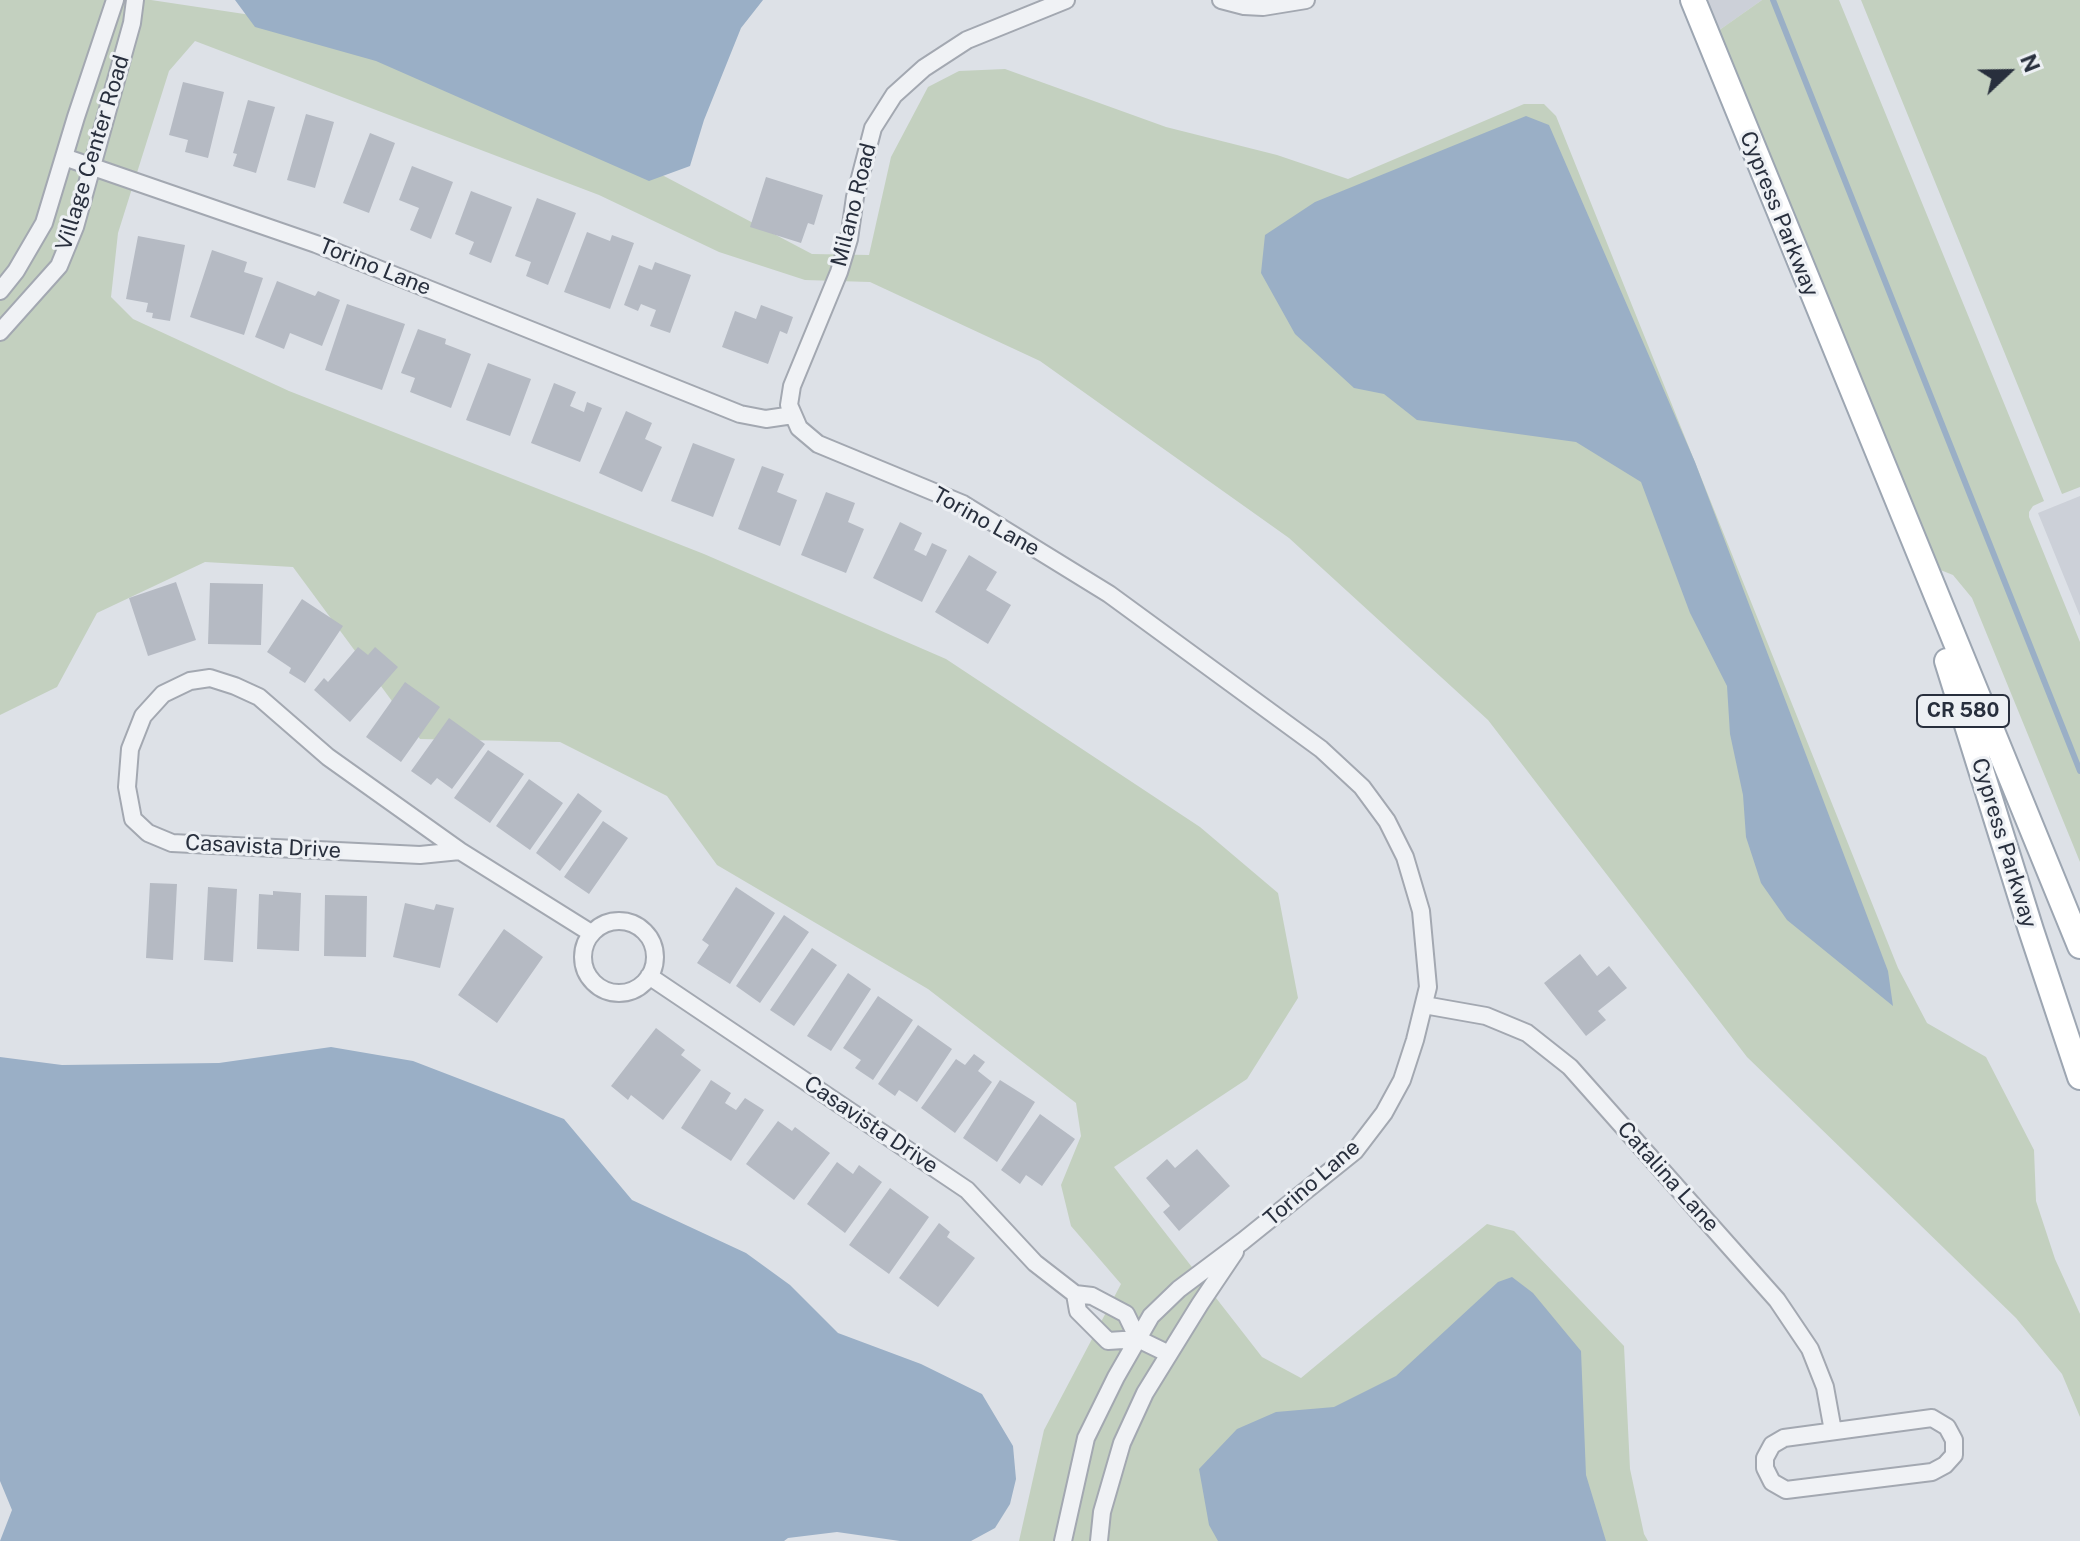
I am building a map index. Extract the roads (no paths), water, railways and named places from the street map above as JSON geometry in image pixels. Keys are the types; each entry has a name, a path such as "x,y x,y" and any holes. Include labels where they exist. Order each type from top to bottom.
{"main road":[{"name":"Cypress Parkway","path":"1693,0 2080,946"},
{"name":"Cypress Parkway","path":"1867,427 1961,703 2021,900 2080,1077"}],"street":[{"name":"Village Center Road","path":"0,291 16,271 44,223 115,0"},
{"name":"Village Center Road","path":"0,332 59,266 75,227 132,23 135,0"},
{"name":"Milano Road","path":"793,415 789,405 792,386 842,261 873,128 894,95 924,68 967,40 1066,0"},
{"path":"1221,0 1263,7 1306,0"},
{"name":"Torino Lane","path":"64,157 316,244 740,414 766,419 793,415 799,428 818,444 963,504 1109,594 1321,749 1362,787 1387,821 1405,857 1421,911 1426,948 1428,987 1402,1080 1384,1113 1355,1151 1179,1289 1151,1316 1086,1438 1063,1541"},
{"name":"Casavista Drive","path":"460,851 420,855 172,843 148,833 133,819 127,787 130,749 143,716 163,694 190,681 210,678 259,697 328,757 460,851 591,933"},
{"path":"623,920 645,931 655,953 649,976 642,985 620,993 597,986 584,967 585,944 591,933 600,925 623,920"},
{"name":"Casavista Drive","path":"649,976 967,1190 1035,1263 1075,1294 1092,1296 1126,1314 1138,1339 1108,1341 1078,1311 1075,1294"},
{"name":"Catalina Lane","path":"1424,1005 1486,1016 1527,1033 1570,1067 1777,1300 1810,1349 1825,1387 1833,1431"},
{"name":"Torino Lane","path":"1099,1541 1102,1512 1122,1443 1145,1393 1243,1241"},
{"path":"1138,1339 1169,1354"},
{"path":"1932,1418 1947,1427 1954,1440 1954,1455 1945,1465 1932,1472 1786,1490 1772,1482 1765,1468 1765,1458 1772,1445 1784,1438 1833,1431 1932,1418"}],"water":[{"path":"235,0 763,0 741,28 704,120 690,166 649,181 376,61 255,27"},
{"path":"1526,116 1549,125 1695,462 1888,971 1893,1006 1787,920 1761,883 1746,837 1743,795 1730,734 1727,686 1690,613 1641,482 1576,442 1417,420 1384,394 1354,388 1295,334 1261,273 1265,235 1315,202"},
{"path":"331,1047 413,1061 564,1119 632,1200 746,1253 790,1285 838,1333 921,1364 982,1394 1013,1446 1016,1479 1010,1504 995,1528 971,1541 900,1541 837,1532 784,1541 0,1541 12,1510 0,1481 0,1057 62,1065 219,1063"},
{"path":"1512,1277 1533,1293 1581,1351 1586,1475 1606,1541 1218,1541 1209,1525 1199,1469 1237,1429 1276,1412 1334,1407 1396,1376 1498,1282"}],"waterway":[{"path":"1773,0 2080,771"}]}
